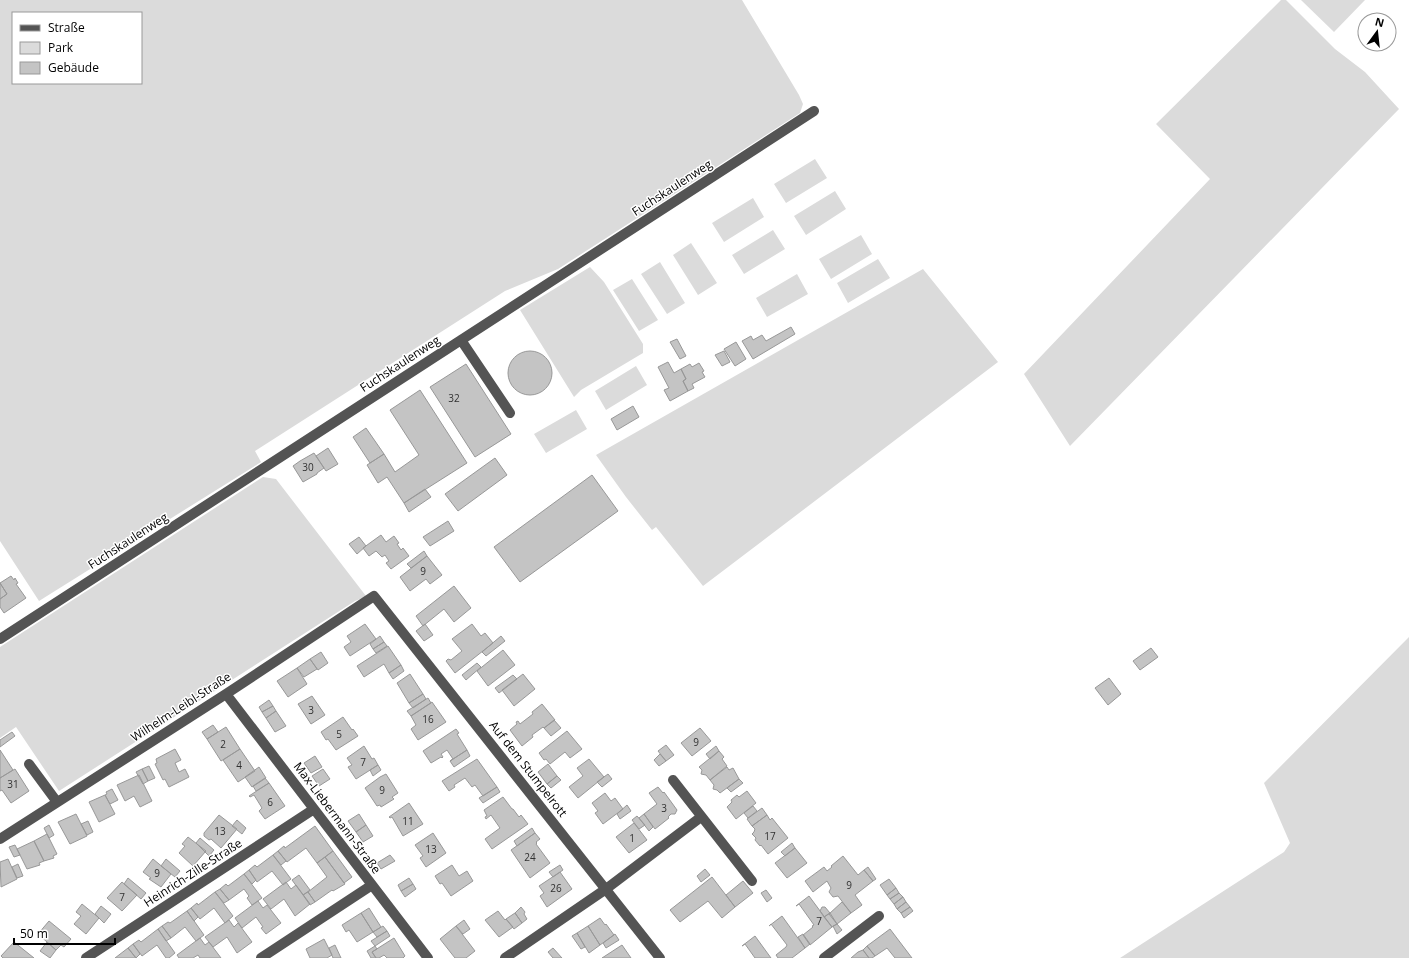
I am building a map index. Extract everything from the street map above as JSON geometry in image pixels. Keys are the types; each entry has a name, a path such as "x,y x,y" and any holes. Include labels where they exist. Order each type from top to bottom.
{"street":[{"name":"Fuchskaulenweg","path":"0,639 266,468 423,364 814,111"},
{"path":"460,340 510,413"},
{"name":"Wilhelm-Leibl-Straße","path":"0,839 226,694 374,596"},
{"name":"Auf dem Stumpelrott","path":"374,596 660,958"},
{"name":"Max-Liebermann-Straße","path":"226,694 428,958"},
{"path":"29,764 57,802"},
{"path":"672,780 752,881"},
{"name":"Heinrich-Zille-Straße","path":"86,958 314,809"},
{"path":"505,958 606,889 702,817"},
{"path":"261,958 372,885"},
{"path":"824,958 880,916"}],"green space":[{"path":"0,0 742,0 799,95 803,104 800,113 558,269 505,291 255,451 261,462 39,601 0,541"},
{"path":"1281,0 1286,0 1335,49 1365,72 1399,109 1070,446 1024,374 1210,179 1156,124"},
{"path":"1301,0 1365,0 1334,32"},
{"path":"815,159 827,178 786,203 774,184"},
{"path":"835,191 846,209 806,235 794,216"},
{"path":"753,198 764,217 724,242 712,223"},
{"path":"773,230 785,249 744,274 732,255"},
{"path":"861,235 872,254 831,279 819,259"},
{"path":"691,243 717,283 698,295 673,255"},
{"path":"878,259 890,278 848,303 837,283"},
{"path":"660,262 685,303 667,314 641,274"},
{"path":"590,267 604,282 643,344 643,353 581,390 574,397 520,310"},
{"path":"923,269 998,362 703,586 656,527 652,530 596,455"},
{"path":"797,274 808,294 767,317 756,298"},
{"path":"632,279 658,320 639,331 613,290"},
{"path":"636,366 647,385 606,410 595,391"},
{"path":"576,410 587,429 546,453 534,434"},
{"path":"263,477 276,479 366,596 355,601 59,791 16,727 0,738 0,647"},
{"path":"1409,637 1409,958 1120,958 1284,852 1290,843 1264,783"}],"building":[{"path":"791,327 795,334 753,359 742,341 751,336 753,340 762,335 766,341"},
{"path":"677,339 686,356 680,359 670,342"},
{"path":"736,342 746,359 735,366 724,349"},
{"path":"530,351 542,355 548,361 552,373 548,385 542,391 530,395 518,391 512,385 508,373 512,361 518,355"},
{"path":"724,351 730,362 722,366 715,355"},
{"path":"668,362 674,373 681,369 686,379 683,381 688,391 670,401 664,390 669,388 658,367"},
{"path":"699,363 704,371 702,372 705,377 692,384 694,388 688,391 683,381 686,379 681,369 690,364 692,367"},
{"path":"466,364 511,434 475,457 430,387"},
{"path":"420,390 467,463 404,503 387,477 378,483 367,465 384,454 395,472 419,455 390,410"},
{"path":"633,406 639,417 617,430 611,419"},
{"path":"366,428 384,454 370,463 353,437"},
{"path":"328,448 338,464 326,471 316,456"},
{"path":"314,453 324,468 303,482 293,466"},
{"path":"495,458 507,475 458,511 445,494"},
{"path":"592,475 618,511 520,582 494,547"},
{"path":"425,489 431,497 409,512 404,503"},
{"path":"448,521 454,531 430,546 423,537"},
{"path":"381,535 386,542 394,536 399,543 397,544 401,550 403,548 409,556 391,569 386,563 389,561 385,555 382,557 376,551 369,556 363,548"},
{"path":"359,537 366,546 357,554 349,544"},
{"path":"424,551 427,556 411,568 407,564"},
{"path":"427,556 442,575 430,584 426,579 410,591 400,577"},
{"path":"11,576 14,580 15,578 18,583 16,584 26,598 4,613 0,607 0,599 7,594 0,583"},
{"path":"0,583 7,594 0,599"},
{"path":"454,586 471,608 454,622 444,609 423,626 416,616"},
{"path":"365,624 376,639 350,656 344,647 351,642 347,636"},
{"path":"425,624 433,635 424,641 416,631"},
{"path":"472,624 481,636 485,633 493,643 455,673 446,661 448,659 451,660 462,651 452,639"},
{"path":"380,636 384,642 373,649 370,644"},
{"path":"501,636 505,641 486,656 482,652"},
{"path":"384,642 387,646 376,653 373,649"},
{"path":"388,646 401,665 389,673 384,664 364,677 357,666"},
{"path":"1151,648 1158,657 1140,670 1133,661"},
{"path":"503,650 515,665 488,686 477,671"},
{"path":"321,652 328,663 318,670 310,659"},
{"path":"310,659 317,669 304,677 297,668"},
{"path":"477,663 481,667 466,680 462,675"},
{"path":"401,665 404,671 393,679 389,673"},
{"path":"297,668 307,684 288,697 277,681"},
{"path":"410,674 423,694 409,703 397,683"},
{"path":"523,674 535,689 514,706 502,690"},
{"path":"513,675 517,679 499,693 495,688"},
{"path":"1109,678 1121,694 1108,705 1095,688"},
{"path":"423,694 426,699 413,708 409,703"},
{"path":"312,696 325,715 311,724 298,704"},
{"path":"428,698 431,703 411,716 407,711"},
{"path":"269,700 273,706 262,712 259,707"},
{"path":"432,702 446,722 418,740 411,729 416,725 411,716"},
{"path":"542,704 555,720 532,735 533,737 522,746 510,730 517,724 516,722 518,721 520,724 533,714 532,712"},
{"path":"273,706 276,711 266,718 262,712"},
{"path":"276,711 286,726 275,732 266,718"},
{"path":"343,717 358,736 336,750 328,739 326,740 321,732"},
{"path":"554,720 561,728 551,736 544,728"},
{"path":"213,725 218,732 207,739 202,732"},
{"path":"226,727 240,749 221,761 207,739"},
{"path":"700,728 711,741 692,756 681,743"},
{"path":"456,729 459,733 457,734 467,750 450,761 453,759 447,750 441,754 443,757 442,758 441,757 431,763 423,751"},
{"path":"567,731 582,749 570,758 565,752 550,764 546,759 544,760 539,753"},
{"path":"12,732 15,736 0,747 0,740"},
{"path":"666,745 674,755 666,761 658,751"},
{"path":"364,746 372,759 374,758 378,765 356,779 348,767 352,765 347,758"},
{"path":"716,746 719,751 710,759 706,754"},
{"path":"175,749 181,760 175,763 179,772 185,769 189,777 169,787 165,779 163,780 155,764 157,763 156,759"},
{"path":"240,749 255,771 238,782 223,760"},
{"path":"0,750 13,770 0,778"},
{"path":"467,750 470,756 454,767 450,761"},
{"path":"719,751 724,757 722,759 727,766 710,780 706,775 701,774 702,770 699,767"},
{"path":"660,754 666,761 659,766 654,760"},
{"path":"315,756 322,767 311,773 304,763"},
{"path":"477,759 497,787 483,796 475,785 472,787 465,778 454,785 455,787 449,791 442,781"},
{"path":"589,759 604,777 578,798 569,787 583,776 577,768"},
{"path":"548,764 557,776 547,784 538,772"},
{"path":"378,765 381,770 373,776 370,770"},
{"path":"149,766 155,778 148,781 142,769"},
{"path":"259,767 266,778 252,787 245,777"},
{"path":"727,767 729,770 733,768 739,779 720,793 713,789 714,785 710,780"},
{"path":"15,769 29,791 11,803 2,790 0,791 0,778"},
{"path":"142,769 148,781 143,784 136,772"},
{"path":"323,769 330,779 319,786 312,776"},
{"path":"386,774 398,793 392,797 394,799 381,807 380,805 377,806 365,788"},
{"path":"608,774 612,779 602,787 597,782"},
{"path":"139,775 152,801 140,807 134,796 125,801 117,785"},
{"path":"557,776 561,780 551,788 547,784"},
{"path":"265,778 269,783 256,791 253,786"},
{"path":"739,779 743,783 731,792 727,788"},
{"path":"269,783 285,806 265,819 259,811 262,808 254,795 249,796"},
{"path":"497,787 500,792 483,803 479,798"},
{"path":"658,787 663,793 664,792 677,810 675,814 671,814 668,817 669,818 655,829 644,814 657,804 649,793"},
{"path":"112,789 118,800 110,804 105,795 107,794 106,792"},
{"path":"747,791 756,803 736,819 727,807 732,802 731,800 737,795 739,797"},
{"path":"605,793 611,801 615,798 623,809 603,824 595,813 598,811 592,803"},
{"path":"105,795 115,814 99,822 89,802"},
{"path":"503,797 519,817 521,815 528,824 492,849 485,839 500,828 491,815 486,819 485,817 487,816 484,810"},
{"path":"409,803 423,824 403,836 392,817 389,817"},
{"path":"627,805 631,811 620,819 617,814"},
{"path":"753,806 757,811 748,818 744,813"},
{"path":"762,808 767,815 752,826 747,819"},
{"path":"76,814 87,836 70,844 58,822"},
{"path":"359,814 366,825 356,832 348,821"},
{"path":"644,814 653,827 649,831 639,818"},
{"path":"219,815 237,829 221,848 211,839 209,840 204,836 204,833"},
{"path":"767,815 770,820 772,818 788,838 768,854 755,840 756,838 752,834 755,829 752,826"},
{"path":"637,816 645,825 639,829 632,820"},
{"path":"237,820 246,828 242,834 232,826"},
{"path":"88,821 93,832 87,835 81,824"},
{"path":"634,823 647,840 629,853 616,837"},
{"path":"49,825 54,835 49,838 44,828"},
{"path":"366,825 373,836 363,842 356,832"},
{"path":"315,826 333,851 317,863 306,848 287,862 278,851 284,846 285,848"},
{"path":"532,828 535,833 517,846 514,841"},
{"path":"433,833 446,853 426,867 420,858 423,856 415,845"},
{"path":"535,833 540,839 536,842 536,844 550,863 530,878 511,850"},
{"path":"47,834 57,854 53,856 54,858 44,861 34,841"},
{"path":"188,837 206,851 193,866 179,853 185,846 182,844"},
{"path":"200,838 214,850 209,856 196,843"},
{"path":"34,841 44,861 39,863 40,865 27,869 17,849"},
{"path":"792,843 795,848 785,856 781,852"},
{"path":"15,845 20,855 14,857 9,847"},
{"path":"795,848 807,863 787,878 775,863"},
{"path":"278,851 286,861 281,865 273,855"},
{"path":"333,851 352,877 344,883 325,857"},
{"path":"273,855 291,879 283,885 272,871 257,882 249,870 255,865 257,867"},
{"path":"390,855 395,861 381,869 377,863"},
{"path":"843,856 858,875 864,870 873,881 855,895 862,905 851,913 838,896 833,897 829,892 831,888 827,881 813,892 805,881 824,867 827,871"},
{"path":"325,857 345,884 333,891 332,890 315,902 308,892 327,877 317,863"},
{"path":"8,859 17,879 1,887 0,862"},
{"path":"153,859 171,874 161,887 149,879 151,878 143,872"},
{"path":"166,859 180,871 175,877 161,866"},
{"path":"18,864 23,876 17,878 12,867"},
{"path":"452,865 459,876 467,871 473,881 451,896 435,876"},
{"path":"560,865 563,870 553,877 549,872"},
{"path":"868,867 876,879 873,881 864,870"},
{"path":"705,869 710,875 701,882 697,876"},
{"path":"249,870 256,880 252,884 244,874"},
{"path":"560,872 572,889 547,907 540,896 544,893 539,886"},
{"path":"244,874 262,898 252,905 247,898 249,896 244,889 229,900 220,889 226,884 228,886"},
{"path":"299,875 310,890 303,895 292,880"},
{"path":"712,877 735,907 722,918 708,901 680,922 670,910"},
{"path":"128,878 146,893 141,899 124,884"},
{"path":"409,878 413,884 401,891 398,885"},
{"path":"889,879 896,888 887,895 880,885"},
{"path":"743,881 753,893 735,907 726,895"},
{"path":"122,882 137,895 122,911 107,898"},
{"path":"286,882 291,889 296,885 310,904 295,916 284,899 271,909 263,899"},
{"path":"413,884 416,889 405,897 401,891"},
{"path":"896,888 899,893 890,899 887,895"},
{"path":"220,889 229,900 224,903 215,892"},
{"path":"766,890 772,898 767,902 761,893"},
{"path":"215,892 233,916 225,923 214,908 200,919 191,908 197,903 198,905"},
{"path":"308,892 315,902 310,905 303,895"},
{"path":"899,893 903,897 894,904 890,899"},
{"path":"809,896 832,927 810,945 803,935 814,925 799,904 796,906"},
{"path":"903,897 906,902 897,909 894,904"},
{"path":"258,901 263,908 267,905 281,923 266,934 261,928 263,927 256,917 242,928 235,918"},
{"path":"842,902 851,913 837,924 829,914"},
{"path":"906,902 910,907 901,913 897,909"},
{"path":"82,904 99,918 86,934 74,924 81,916 76,912"},
{"path":"101,906 111,914 104,923 95,914"},
{"path":"521,907 525,912 524,914 527,919 522,923 515,913"},
{"path":"822,907 825,907 830,913 824,917 820,911"},
{"path":"910,907 913,911 904,918 901,913"},
{"path":"191,908 198,917 194,921 187,911"},
{"path":"369,908 381,927 373,932 361,913"},
{"path":"187,911 204,935 196,941 185,927 171,938 162,926 168,922 170,923"},
{"path":"498,911 513,927 499,937 485,920"},
{"path":"361,913 373,932 357,942 349,930 346,932 342,925"},
{"path":"515,913 522,923 514,929 506,919"},
{"path":"830,913 837,924 832,927 824,917"},
{"path":"782,916 805,948 792,958 778,958 776,955 787,945 771,924"},
{"path":"600,918 614,935 600,945 588,926"},
{"path":"229,920 234,927 238,923 252,942 237,953 227,937 213,947 205,937"},
{"path":"464,920 470,929 463,934 456,926"},
{"path":"49,921 71,939 64,947 61,945 56,950 38,934"},
{"path":"837,924 842,930 837,934 833,926"},
{"path":"162,926 171,938 166,941 158,929"},
{"path":"383,926 387,931 377,937 373,932"},
{"path":"456,926 475,951 466,958 455,958 440,939"},
{"path":"588,926 600,945 589,953 577,933"},
{"path":"158,929 175,953 169,958 166,958 157,945 142,956 133,944 139,940 141,942"},
{"path":"890,929 912,958 895,958 887,948 875,956 867,946"},
{"path":"387,931 390,936 375,946 371,941"},
{"path":"577,933 585,947 581,949 572,936"},
{"path":"615,934 619,940 606,948 603,943"},
{"path":"803,934 810,944 805,948 798,937"},
{"path":"755,936 771,958 755,958 745,944 742,946"},
{"path":"200,938 205,945 209,942 221,958 200,958 198,955 193,958 179,958 177,955"},
{"path":"394,938 405,956 403,958 387,958 384,955 376,958 372,952"},
{"path":"324,939 332,955 327,958 310,958 306,949"},
{"path":"14,942 34,958 3,958 1,956"},
{"path":"47,942 56,950 50,958 40,951"},
{"path":"133,944 140,954 136,958 128,948"},
{"path":"335,945 341,958 333,958 329,948"},
{"path":"622,945 631,958 602,958"},
{"path":"375,946 377,949 372,952 376,958 371,958 367,951"},
{"path":"867,946 875,956 872,958 869,958 863,950"},
{"path":"128,948 136,958 115,958"},
{"path":"553,948 562,958 553,958 548,952"},
{"path":"863,950 869,958 851,958 858,952"}]}
